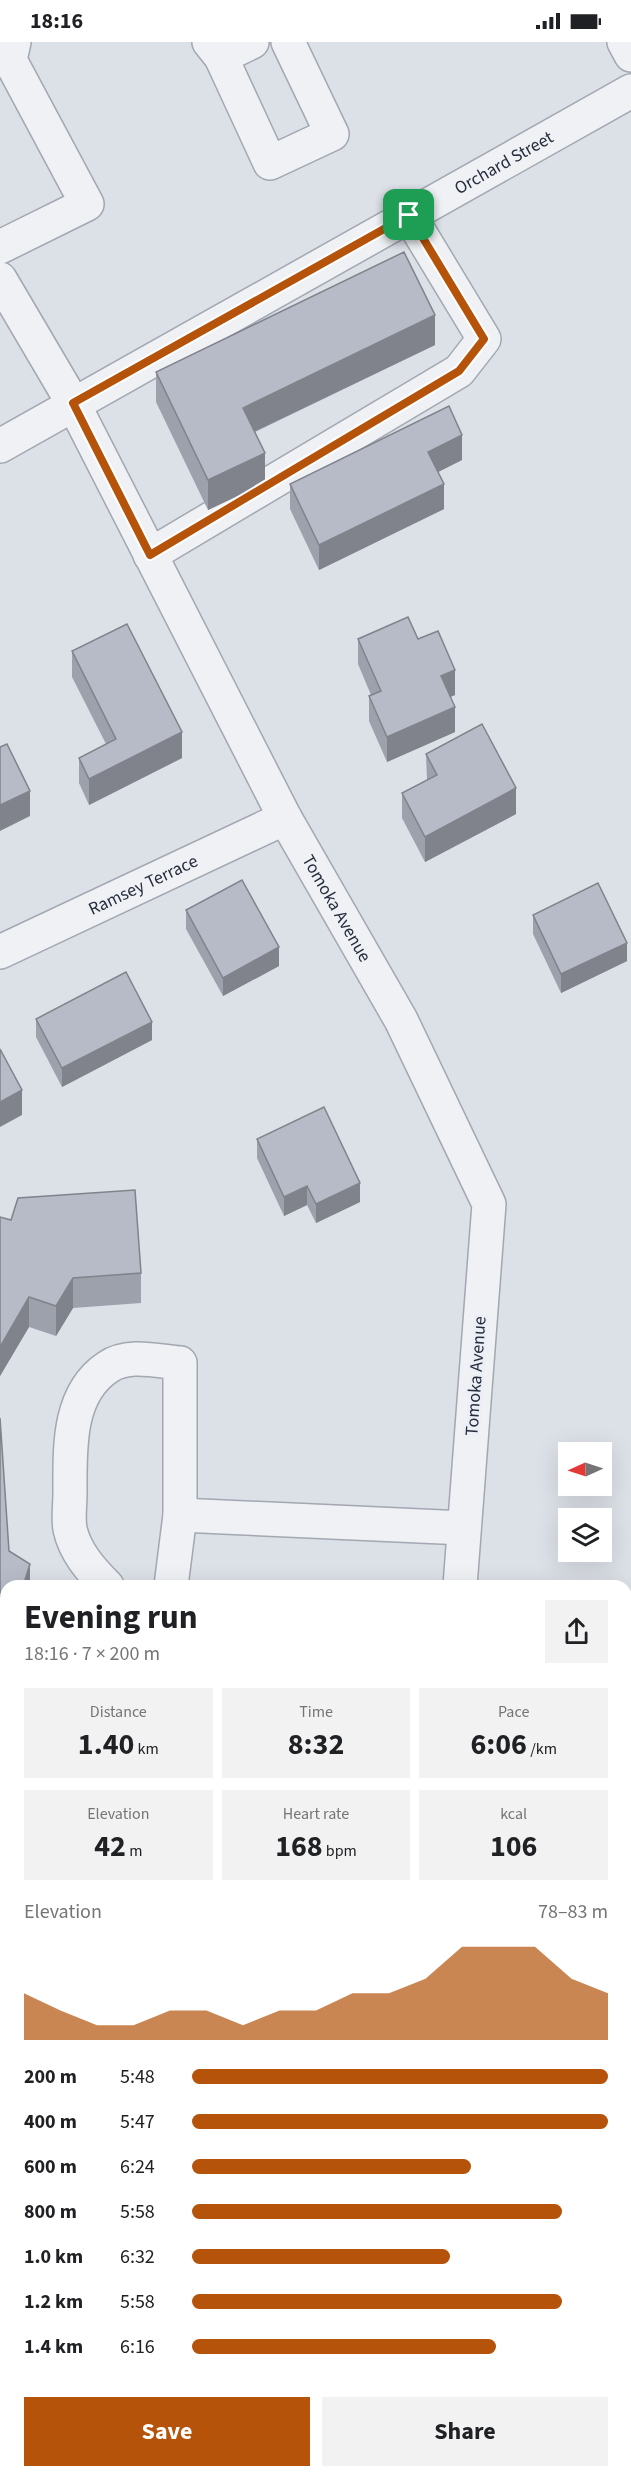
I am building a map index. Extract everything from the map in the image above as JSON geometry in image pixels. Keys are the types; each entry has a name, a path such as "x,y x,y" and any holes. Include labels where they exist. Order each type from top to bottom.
{"street":[{"path":"0,247 87,204 10,60 14,42"},
{"path":"252,42 215,50 270,163 332,134 288,42"},
{"path":"624,42 631,55"},
{"name":"Orchard Street","path":"0,446 631,91"},
{"path":"150,555 459,371 484,339 409,215"},
{"name":"Tomoka Avenue","path":"0,279 73,403 285,818 400,1020 489,1204 460,1580"},
{"name":"Ramsey Terrace","path":"0,952 285,818"},
{"path":"101,1580 87,1566 70,1530 73,1417 91,1383 109,1366 132,1358 180,1363 180,1515 172,1580"},
{"path":"180,1515 464,1528"}],"building":[{"path":"404,252 435,315 243,408 265,453 208,480 156,372"},
{"path":"449,406 462,435 428,452 444,484 319,545 290,484"},
{"path":"408,617 418,639 438,631 455,670 441,676 455,707 387,737 369,696 381,691 358,639"},
{"path":"127,624 182,732 89,779 79,758 116,739 72,651"},
{"path":"482,724 516,788 425,837 402,793 437,775 426,754"},
{"path":"7,744 30,791 0,805 0,747"},
{"path":"242,880 279,947 223,978 186,910"},
{"path":"598,883 627,943 561,974 533,915"},
{"path":"126,972 152,1022 62,1068 36,1019"},
{"path":"0,1049 22,1090 0,1102"},
{"path":"324,1107 360,1183 316,1204 307,1186 284,1197 257,1139"},
{"path":"135,1190 141,1273 73,1278 56,1306 29,1297 0,1347 0,1217 11,1220 18,1198"},
{"path":"0,1418 9,1551 30,1564 25,1580 0,1580"}],"route":[{"path":"409,215 484,339 459,371 150,555 73,403 409,215"}]}
